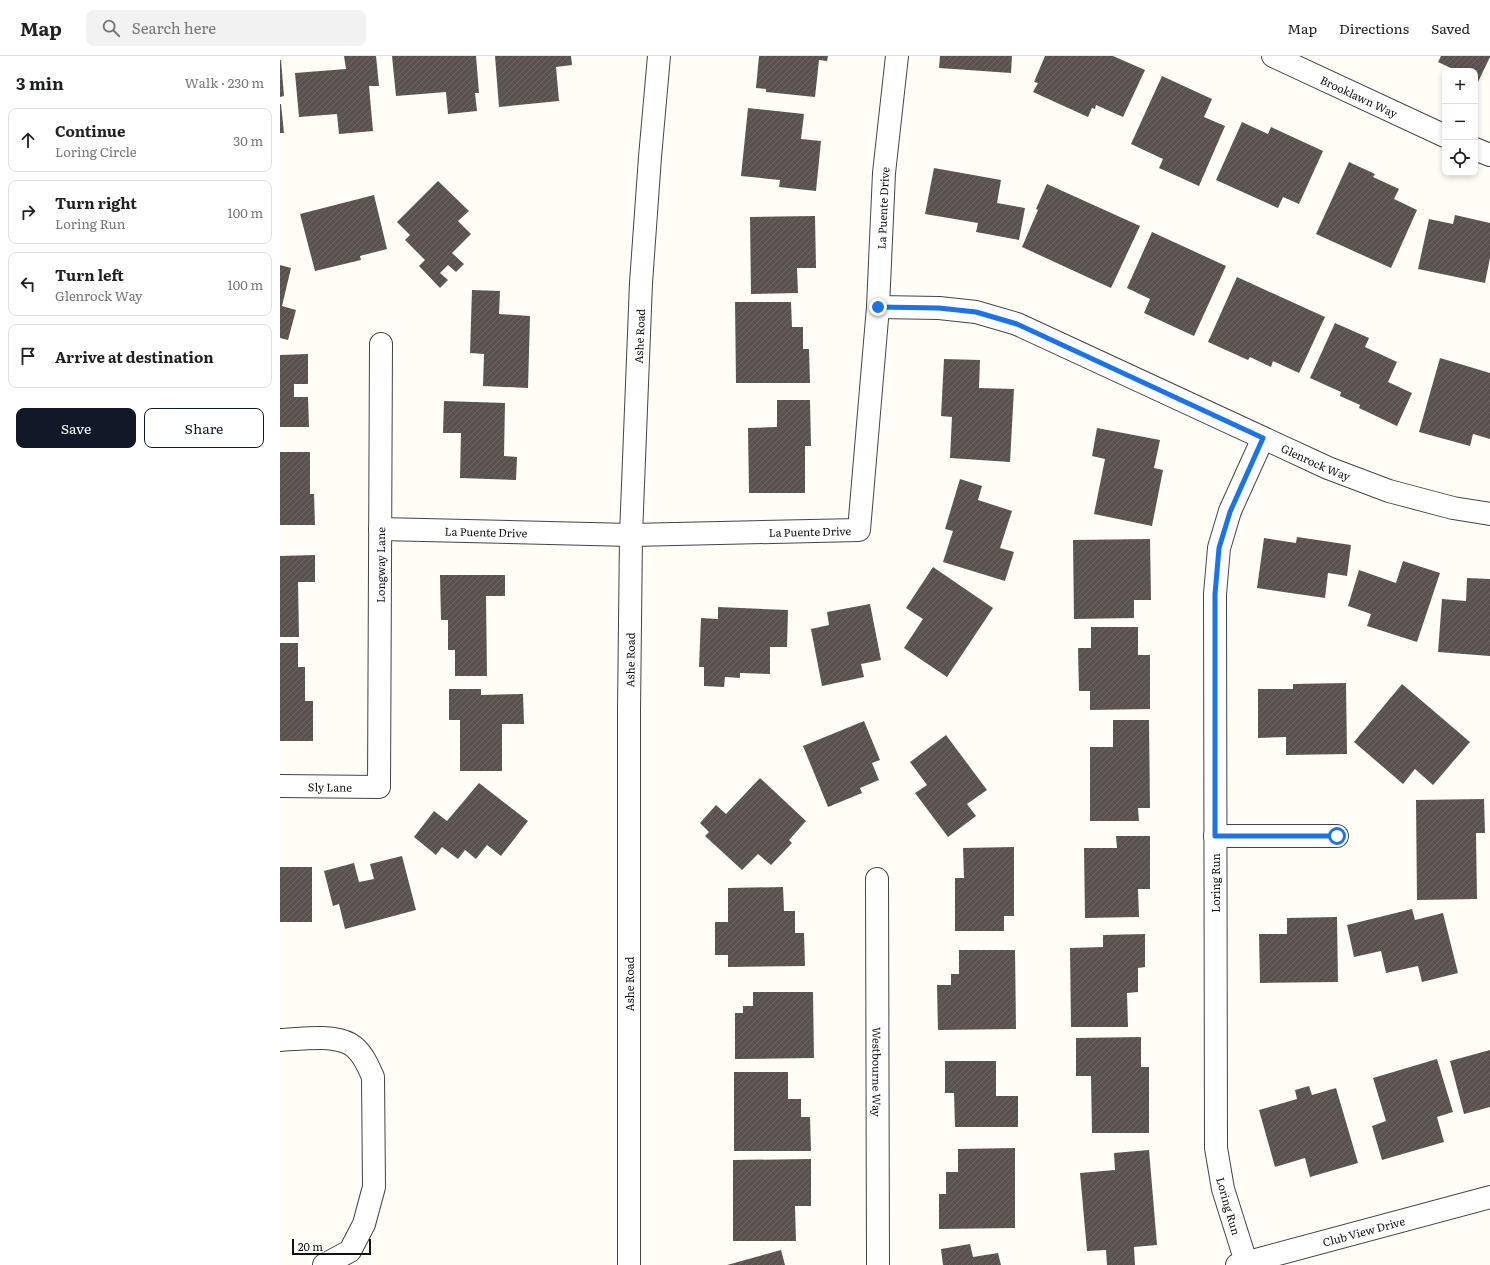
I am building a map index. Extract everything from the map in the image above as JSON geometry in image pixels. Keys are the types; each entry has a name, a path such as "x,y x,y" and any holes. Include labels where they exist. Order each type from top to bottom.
{"street":[{"name":"Ashe Road","path":"629,1265 629,710 631,535 641,283 659,56"},
{"name":"La Puente Drive","path":"380,529 631,535 859,530 878,307 884,173 897,56"},
{"name":"Brooklawn Way","path":"1273,56 1442,135"},
{"path":"1478,151 1490,155"},
{"name":"Glenrock Way","path":"878,307 939,308 976,312 1017,324 1328,468 1389,491 1452,508 1490,514"},
{"name":"Longway Lane","path":"379,787 381,344"},
{"name":"Loring Run","path":"1241,1263 1223,1189 1216,1148 1215,594 1219,548 1230,512 1263,438"},
{"name":"Sly Lane","path":"280,786 379,787"},
{"path":"1215,836 1337,836"},
{"name":"Westbourne Way","path":"877,879 878,1265"},
{"path":"280,1040 336,1039 352,1045 366,1061 373,1077 374,1187 364,1224 350,1251 324,1265"},
{"name":"Club View Drive","path":"1241,1263 1490,1197"}],"building":[{"path":"344,56 376,56 379,86 369,86 373,131 339,134 337,114 299,117 295,73 346,69"},
{"path":"392,56 476,56 479,93 475,93 477,111 448,114 446,92 396,96"},
{"path":"495,56 571,56 572,65 556,67 559,101 499,107"},
{"path":"759,56 828,56 827,61 819,60 815,97 766,92 766,89 756,88"},
{"path":"940,56 1012,56 1011,73 939,68"},
{"path":"1045,56 1113,56 1145,70 1123,117 1096,105 1095,109 1092,108 1088,117 1033,92 1038,83 1034,82"},
{"path":"1441,56 1490,56 1478,82 1478,68 1451,68 1438,62"},
{"path":"280,60 284,96 280,97"},
{"path":"1162,76 1212,99 1204,117 1225,126 1199,186 1159,168 1163,159 1131,144"},
{"path":"281,104 284,133 280,133"},
{"path":"748,108 804,114 801,139 821,141 816,191 779,187 780,180 741,176"},
{"path":"1242,122 1268,134 1271,127 1323,151 1299,204 1283,197 1278,208 1216,180"},
{"path":"1349,162 1375,174 1373,177 1399,189 1394,199 1417,210 1391,268 1316,234"},
{"path":"934,168 1001,180 997,203 1025,208 1019,240 976,232 978,223 925,214"},
{"path":"438,181 469,211 458,221 471,234 452,253 464,264 456,272 448,265 440,273 448,280 440,288 419,266 425,260 405,240 410,235 397,222"},
{"path":"1047,184 1140,226 1111,288 1022,247 1038,210 1036,209"},
{"path":"374,195 387,249 360,256 361,260 315,271 300,214"},
{"path":"1455,215 1490,223 1490,258 1485,283 1418,269 1429,219 1453,224"},
{"path":"815,216 816,268 797,268 798,293 751,294 750,217"},
{"path":"1152,232 1226,266 1194,336 1144,313 1150,299 1127,288"},
{"path":"280,265 291,268 282,306 296,310 288,340 280,338"},
{"path":"1237,277 1325,317 1299,373 1273,361 1271,367 1250,357 1248,360 1208,342"},
{"path":"472,290 500,291 499,314 530,316 528,388 483,386 484,354 470,353"},
{"path":"735,302 791,302 792,327 803,327 803,349 809,349 810,383 736,383"},
{"path":"1335,323 1369,338 1365,347 1397,362 1388,382 1412,393 1397,426 1359,408 1360,405 1340,396 1341,392 1310,378"},
{"path":"308,354 308,384 294,384 294,397 308,397 309,427 280,427 280,355"},
{"path":"1440,358 1490,373 1490,439 1473,434 1470,446 1419,432"},
{"path":"944,359 980,360 979,388 1014,389 1010,462 950,458 952,417 941,416"},
{"path":"777,400 810,400 811,446 805,446 805,493 749,493 748,428 777,427"},
{"path":"444,401 505,403 504,456 517,457 516,480 460,478 461,433 443,433"},
{"path":"1097,428 1160,440 1154,468 1163,470 1152,526 1094,514 1105,459 1092,456"},
{"path":"280,452 310,452 310,494 314,494 315,525 280,525"},
{"path":"960,479 982,486 978,500 1012,511 1000,548 1014,552 1005,581 943,562 953,531 945,529"},
{"path":"1297,537 1351,545 1347,576 1328,573 1325,598 1257,588 1264,538 1296,543"},
{"path":"1150,539 1151,600 1134,600 1134,618 1074,619 1073,540"},
{"path":"315,555 315,582 298,582 299,637 280,637 280,556"},
{"path":"1403,561 1440,573 1417,642 1367,626 1371,614 1348,606 1359,570 1396,583"},
{"path":"933,567 993,608 947,677 904,648 923,619 906,608"},
{"path":"440,575 505,575 505,596 486,596 487,676 455,676 455,650 448,650 448,620 441,620"},
{"path":"1467,578 1490,579 1490,656 1438,652 1442,599 1466,601"},
{"path":"870,604 881,660 861,664 864,677 822,686 811,629 829,625 827,612"},
{"path":"718,607 788,610 787,647 770,647 770,674 740,673 740,678 725,677 724,687 704,686 704,667 699,667 701,618 718,619"},
{"path":"1091,627 1138,627 1138,655 1150,655 1150,709 1090,710 1090,691 1079,691 1078,648 1091,648"},
{"path":"280,643 298,643 298,667 305,667 305,701 313,701 313,741 280,741"},
{"path":"1346,683 1347,754 1286,755 1286,737 1258,738 1258,689 1293,689 1293,684"},
{"path":"1402,684 1470,742 1433,785 1415,769 1403,784 1354,742"},
{"path":"449,689 481,689 481,695 523,694 524,724 502,724 502,771 460,771 460,720 449,720"},
{"path":"1113,720 1149,720 1150,808 1138,808 1139,821 1090,821 1090,747 1113,747"},
{"path":"864,721 880,760 872,763 879,780 860,788 862,793 828,807 803,746"},
{"path":"946,735 987,790 967,804 976,816 948,837 915,793 927,785 910,762"},
{"path":"760,778 806,821 789,840 792,843 771,865 758,854 742,870 705,836 709,832 700,823 716,805 726,814"},
{"path":"479,783 528,821 501,856 487,845 476,859 465,850 458,859 442,847 436,855 414,837 434,811 447,821"},
{"path":"1484,799 1485,833 1476,833 1477,899 1417,900 1416,800"},
{"path":"1116,836 1150,836 1150,889 1138,889 1139,917 1085,918 1084,848 1117,848"},
{"path":"1014,847 1014,916 1004,916 1004,931 955,931 955,878 964,878 963,848"},
{"path":"402,856 416,910 345,929 339,904 333,906 324,871 354,863 359,882 374,879 370,864"},
{"path":"280,867 312,867 312,922 280,922"},
{"path":"783,887 784,911 795,911 795,933 804,933 805,966 728,967 728,955 715,955 715,922 728,922 728,888"},
{"path":"1412,909 1415,920 1443,913 1458,973 1422,982 1418,966 1386,973 1381,951 1354,957 1347,925"},
{"path":"1337,917 1338,982 1260,983 1259,934 1287,934 1287,918"},
{"path":"1145,934 1145,967 1138,968 1138,992 1127,993 1128,1027 1071,1027 1070,948 1103,947 1103,935"},
{"path":"959,950 1015,950 1016,1029 938,1030 937,985 951,985 951,974 959,974"},
{"path":"753,992 813,992 814,1058 735,1059 735,1013 743,1013 743,1006 753,1006"},
{"path":"1141,1037 1141,1067 1149,1067 1149,1133 1092,1133 1091,1076 1076,1076 1076,1038"},
{"path":"1490,1050 1490,1107 1464,1114 1450,1061"},
{"path":"1437,1059 1453,1112 1437,1117 1444,1142 1382,1160 1372,1126 1386,1121 1373,1078"},
{"path":"945,1061 996,1061 996,1096 1018,1096 1018,1127 955,1127 954,1093 945,1093"},
{"path":"734,1072 788,1072 788,1099 801,1099 801,1117 810,1117 811,1151 734,1151"},
{"path":"1309,1086 1312,1095 1336,1088 1358,1163 1310,1177 1305,1158 1275,1167 1259,1110 1297,1099 1295,1090"},
{"path":"1015,1148 1015,1228 939,1229 939,1194 946,1194 946,1172 958,1172 958,1149"},
{"path":"1149,1150 1157,1245 1134,1247 1135,1265 1107,1265 1106,1250 1087,1251 1080,1173 1115,1170 1114,1153"},
{"path":"811,1159 811,1206 795,1206 796,1241 733,1241 733,1160"},
{"path":"970,1244 973,1257 998,1253 1001,1265 943,1265 941,1249"},
{"path":"781,1250 785,1265 727,1265"}],"route":[{"path":"878,307 939,308 976,312 1017,324 1263,438 1230,512 1219,548 1215,594 1215,836 1337,836"}]}
